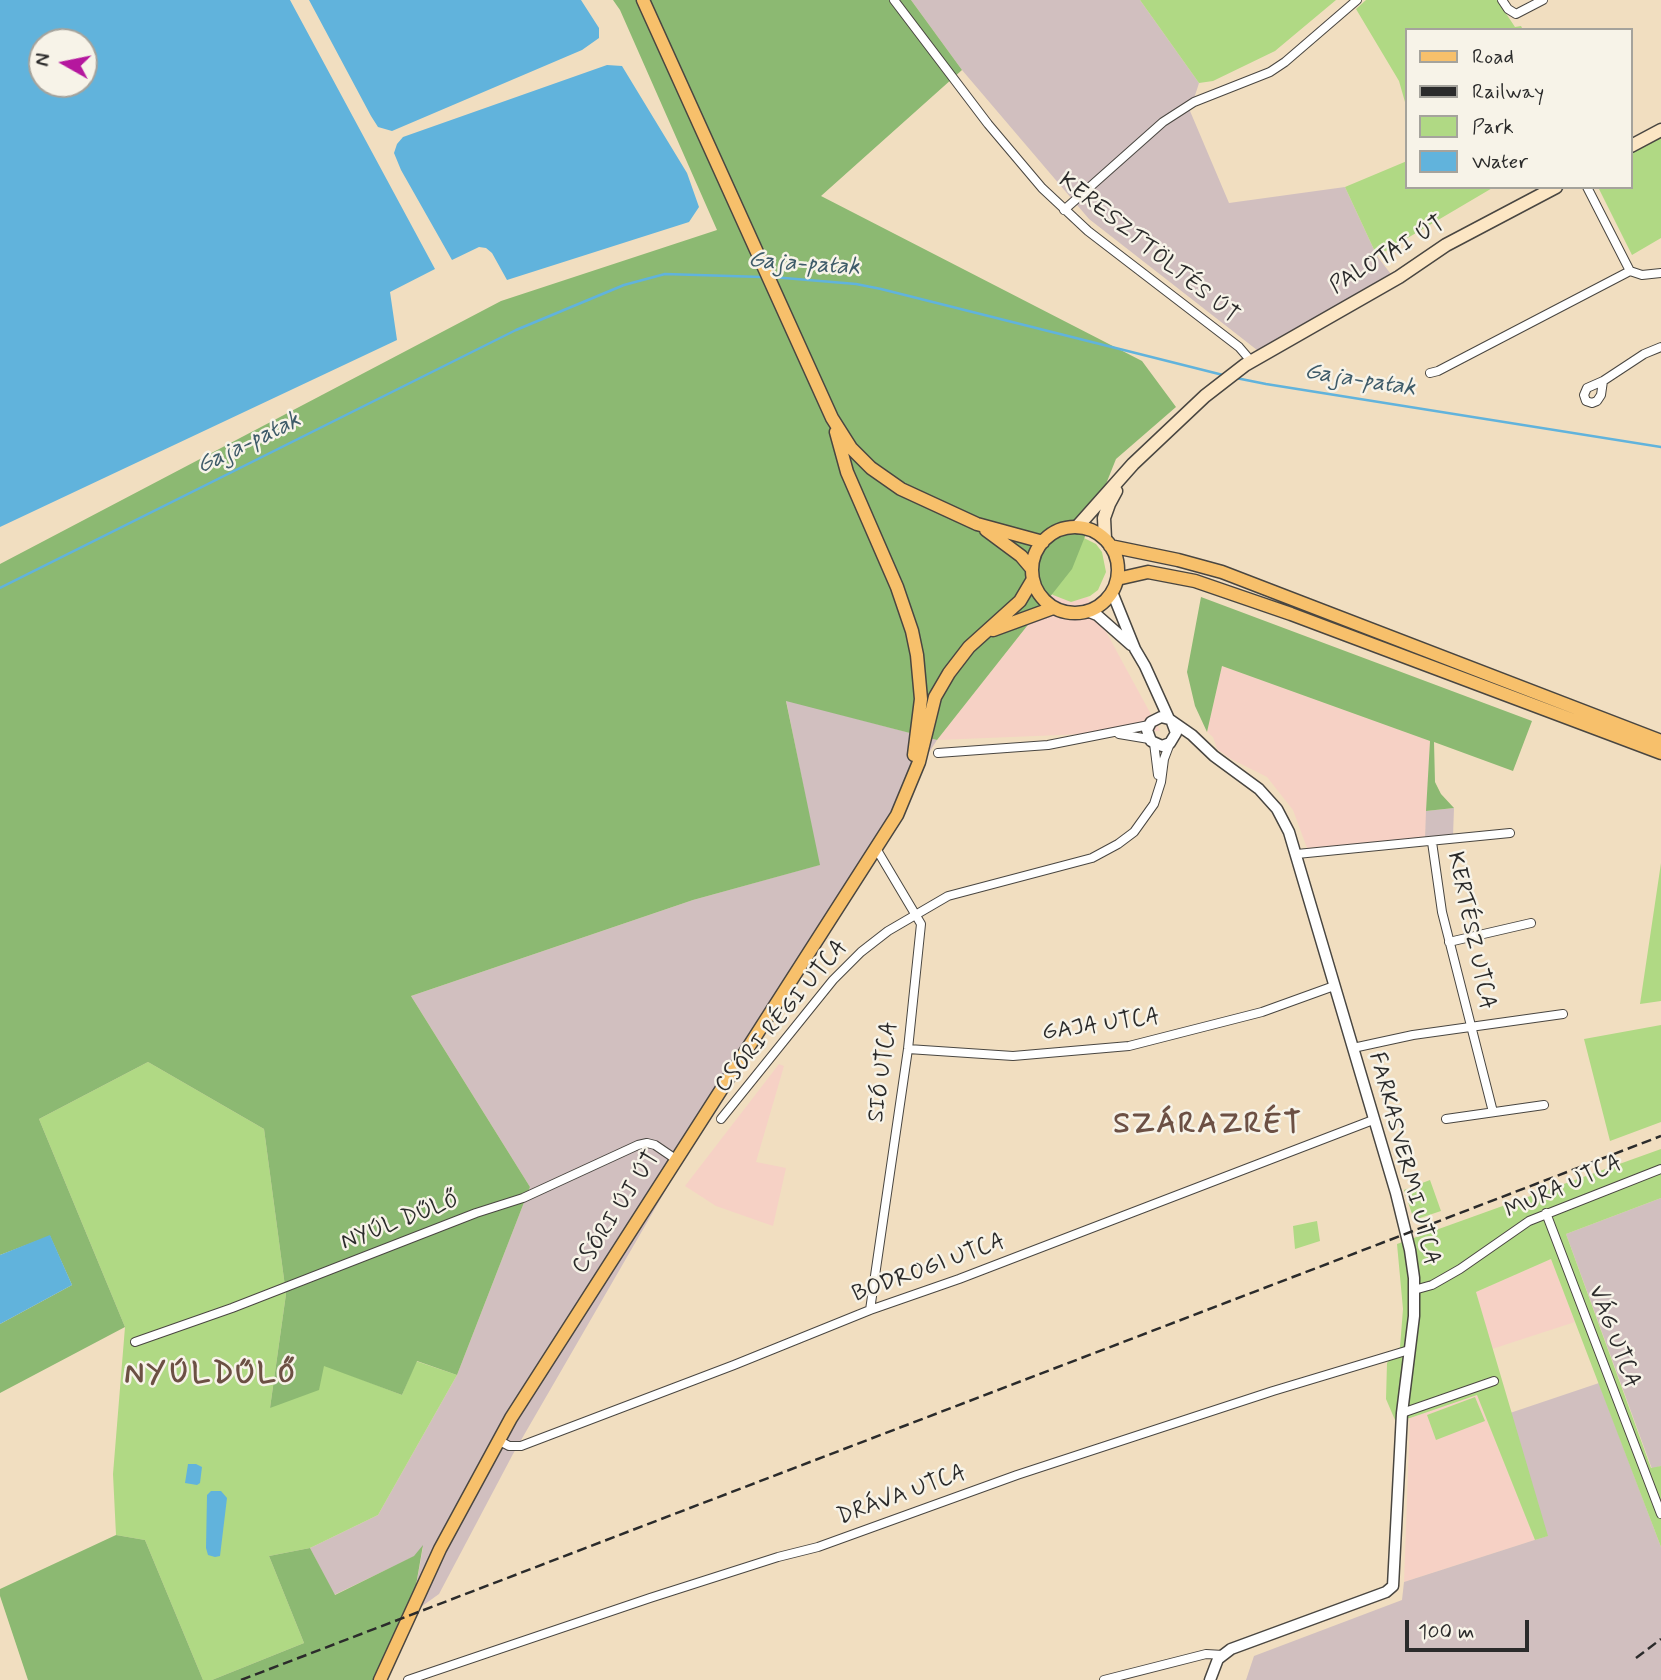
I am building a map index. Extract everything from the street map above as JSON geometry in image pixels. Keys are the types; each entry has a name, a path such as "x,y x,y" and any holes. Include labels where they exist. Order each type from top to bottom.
{"main road":[{"path":"643,0 832,418 851,448 882,477 901,489 977,524 1043,542"},
{"path":"1633,145 1661,130"},
{"name":"PALOTAI ÚT","path":"1133,464 1210,391 1248,363 1399,277 1446,245 1552,189"},
{"path":"832,418 847,472 897,587 912,631 921,699 912,781"},
{"path":"977,524 1021,555 1033,574 1041,596 1053,608 1072,613 1087,611 1102,603 1112,592 1117,579 1117,564 1107,543 1103,525 1109,504 1133,464"},
{"path":"1077,527 1133,464"},
{"path":"912,781 922,753 935,697 956,662 1020,601 1033,574 1035,554 1043,542 1058,531 1077,527 1092,531 1107,543 1202,566 1661,741"},
{"path":"1117,579 1148,572 1199,582 1661,753"},
{"path":"986,633 1053,608"},
{"name":"CSÓRI ÚJ ÚT","path":"385,1679 440,1549 498,1440 877,850 912,781"}],"street":[{"name":"KERESZTTÖLTÉS ÚT","path":"894,0 1023,168 1088,231 1240,347 1248,363"},
{"path":"1064,210 1179,110 1269,72 1285,62 1357,0"},
{"path":"1502,0 1508,9 1516,13 1521,13 1543,0"},
{"path":"1588,189 1630,271 1642,275 1661,273"},
{"path":"1430,373 1630,271"},
{"path":"1603,381 1644,354 1661,347"},
{"path":"1112,592 1135,649 1176,729 1171,742 1162,746 1113,733"},
{"path":"1087,611 1097,615 1135,649"},
{"path":"1151,741 1154,687"},
{"path":"938,753 1029,747 1113,733 1161,717 1171,720"},
{"name":"FARKASVERMI UTCA","path":"1171,720 1270,799 1283,818 1297,854 1410,1250 1414,1290 1402,1413 1394,1582 1390,1589 1231,1649 1223,1655"},
{"name":"CSÓRI RÉGI UTCA","path":"1151,741 1158,789"},
{"name":"FARKASVERMI UTCA","path":"1171,742 1189,741 1201,745"},
{"name":"CSÓRI RÉGI UTCA","path":"721,1119 843,969 874,941 933,903 961,891 1070,865 1118,844 1144,821 1154,804 1164,759 1171,742"},
{"name":"KERTÉSZ UTCA","path":"1297,854 1510,833"},
{"name":"KERTÉSZ UTCA","path":"1432,842 1438,891 1449,942 1493,1112"},
{"name":"SIÓ UTCA","path":"870,1310 908,1049 921,924 877,850"},
{"path":"1449,942 1531,923"},
{"name":"GAJA UTCA","path":"908,1049 1013,1056 1129,1046 1262,1012 1334,986"},
{"name":"KERTÉSZ UTCA","path":"1353,1048 1394,1038 1563,1014"},
{"path":"1446,1119 1544,1105"},
{"name":"BODROGI UTCA","path":"498,1440 509,1446 521,1446 1373,1119"},
{"name":"NYÚL DŰLŐ","path":"135,1342 232,1308 476,1213 523,1198 638,1145 655,1145 677,1160"},
{"name":"MURA UTCA","path":"1414,1290 1432,1285 1460,1269 1518,1227 1546,1213 1661,1169"},
{"name":"VÁG UTCA","path":"1546,1213 1661,1514"},
{"name":"DRÁVA UTCA","path":"408,1680 675,1590 818,1547 1017,1475 1273,1391 1409,1350"},
{"path":"1402,1413 1494,1381"},
{"path":"1104,1680 1206,1654 1223,1655"},
{"path":"1210,1680 1214,1664 1223,1655"}],"shaded area":[{"path":"911,0 1140,0 1199,83 1190,111 1229,203 1345,187 1377,256 1397,282 1287,344 1257,350 1089,219 962,70"},
{"path":"1072,569 1160,731 937,740"},
{"path":"1222,666 1430,741 1425,839 1307,848 1293,810 1267,777 1217,749 1213,737 1207,732"},
{"path":"786,700 937,740 896,803 675,1174 513,1454 439,1594 411,1614 423,1547 415,1556 334,1595 310,1548 378,1515 457,1375 530,1187 411,996 693,900 819,865"},
{"path":"1454,808 1453,836 1425,839 1426,811"},
{"path":"779,1064 784,1066 756,1162 786,1168 773,1226 716,1206 685,1186"},
{"path":"1661,1198 1661,1466 1652,1469 1566,1234"},
{"path":"1551,1259 1575,1322 1492,1349 1476,1292"},
{"path":"1599,1383 1661,1547 1661,1680 1246,1680 1254,1656 1402,1600 1404,1582 1547,1536 1510,1413"},
{"path":"1477,1395 1535,1540 1404,1582 1410,1418"}],"green space":[{"path":"613,0 911,0 962,70 821,196 1142,361 1176,407 1116,459 1072,569 937,740 786,701 820,865 693,900 411,996 530,1187 457,1375 417,1361 402,1395 324,1366 319,1390 270,1408 286,1294 264,1129 148,1062 39,1119 125,1327 0,1393 0,1324 72,1285 50,1236 0,1255 0,564 501,301 717,230 620,10"},
{"path":"1140,0 1336,0 1275,51 1213,81 1199,83"},
{"path":"1366,0 1497,0 1515,27 1522,28 1406,28 1406,106 1399,81 1356,9"},
{"path":"1661,136 1661,238 1632,255 1599,189 1633,189 1633,152"},
{"path":"1406,161 1406,189 1491,189 1377,256 1345,187"},
{"path":"1078,535 1096,544 1102,552 1106,572 1098,590 1090,596 1071,602 1053,595 1046,588"},
{"path":"1201,597 1532,721 1513,771 1434,742 1435,782 1441,794 1454,808 1426,811 1430,741 1222,666 1207,732 1195,706 1187,672"},
{"path":"1661,863 1661,1001 1640,1004"},
{"path":"1661,1025 1661,1122 1610,1141 1584,1039"},
{"path":"148,1062 264,1129 286,1294 270,1408 324,1365 402,1395 416,1361 457,1375 378,1515 310,1548 269,1556 304,1643 212,1680 203,1680 145,1540 116,1535 113,1474 125,1327 39,1119"},
{"path":"1661,1149 1661,1198 1566,1234 1651,1468 1661,1466 1661,1547 1551,1259 1476,1292 1548,1536 1535,1540 1477,1395 1410,1418 1395,1420 1386,1399 1387,1363 1400,1347 1403,1309 1397,1244"},
{"path":"1430,1180 1441,1211 1414,1220 1404,1190"},
{"path":"1317,1221 1320,1241 1295,1249 1293,1226"},
{"path":"1475,1397 1485,1421 1436,1440 1427,1415"},
{"path":"116,1535 145,1540 203,1680 28,1680 0,1589"},
{"path":"423,1545 411,1614 380,1680 212,1680 304,1643 269,1556 310,1548 335,1595 414,1556"}],"water":[{"path":"0,0 290,0 435,269 390,292 397,340 0,527"},
{"path":"309,0 581,0 599,28 599,38 582,50 392,131 378,127 371,116"},
{"path":"607,65 622,66 687,173 699,207 689,222 507,280 492,253 486,248 479,247 452,260 401,170 394,153 397,144 403,137"},
{"path":"50,1235 72,1285 0,1324 0,1255"},
{"path":"188,1464 202,1467 200,1483 197,1485 185,1483"},
{"path":"211,1491 221,1491 227,1498 220,1556 215,1557 208,1555 206,1548 207,1495"}],"waterway":[{"name":"Gaja-patak","path":"0,588 516,330 624,285 665,274 762,277"},
{"name":"Gaja-patak","path":"772,277 856,284 881,289 1223,375"},
{"name":"Gaja-patak","path":"1236,378 1661,447"}],"railway":[{"path":"241,1680 1661,1136"},
{"path":"1636,1658 1661,1639"}],"district":[{"name":"SZÁRAZRÉT","path":"1208,1126"},
{"name":"NYÚLDŰLŐ","path":"212,1376"}]}
